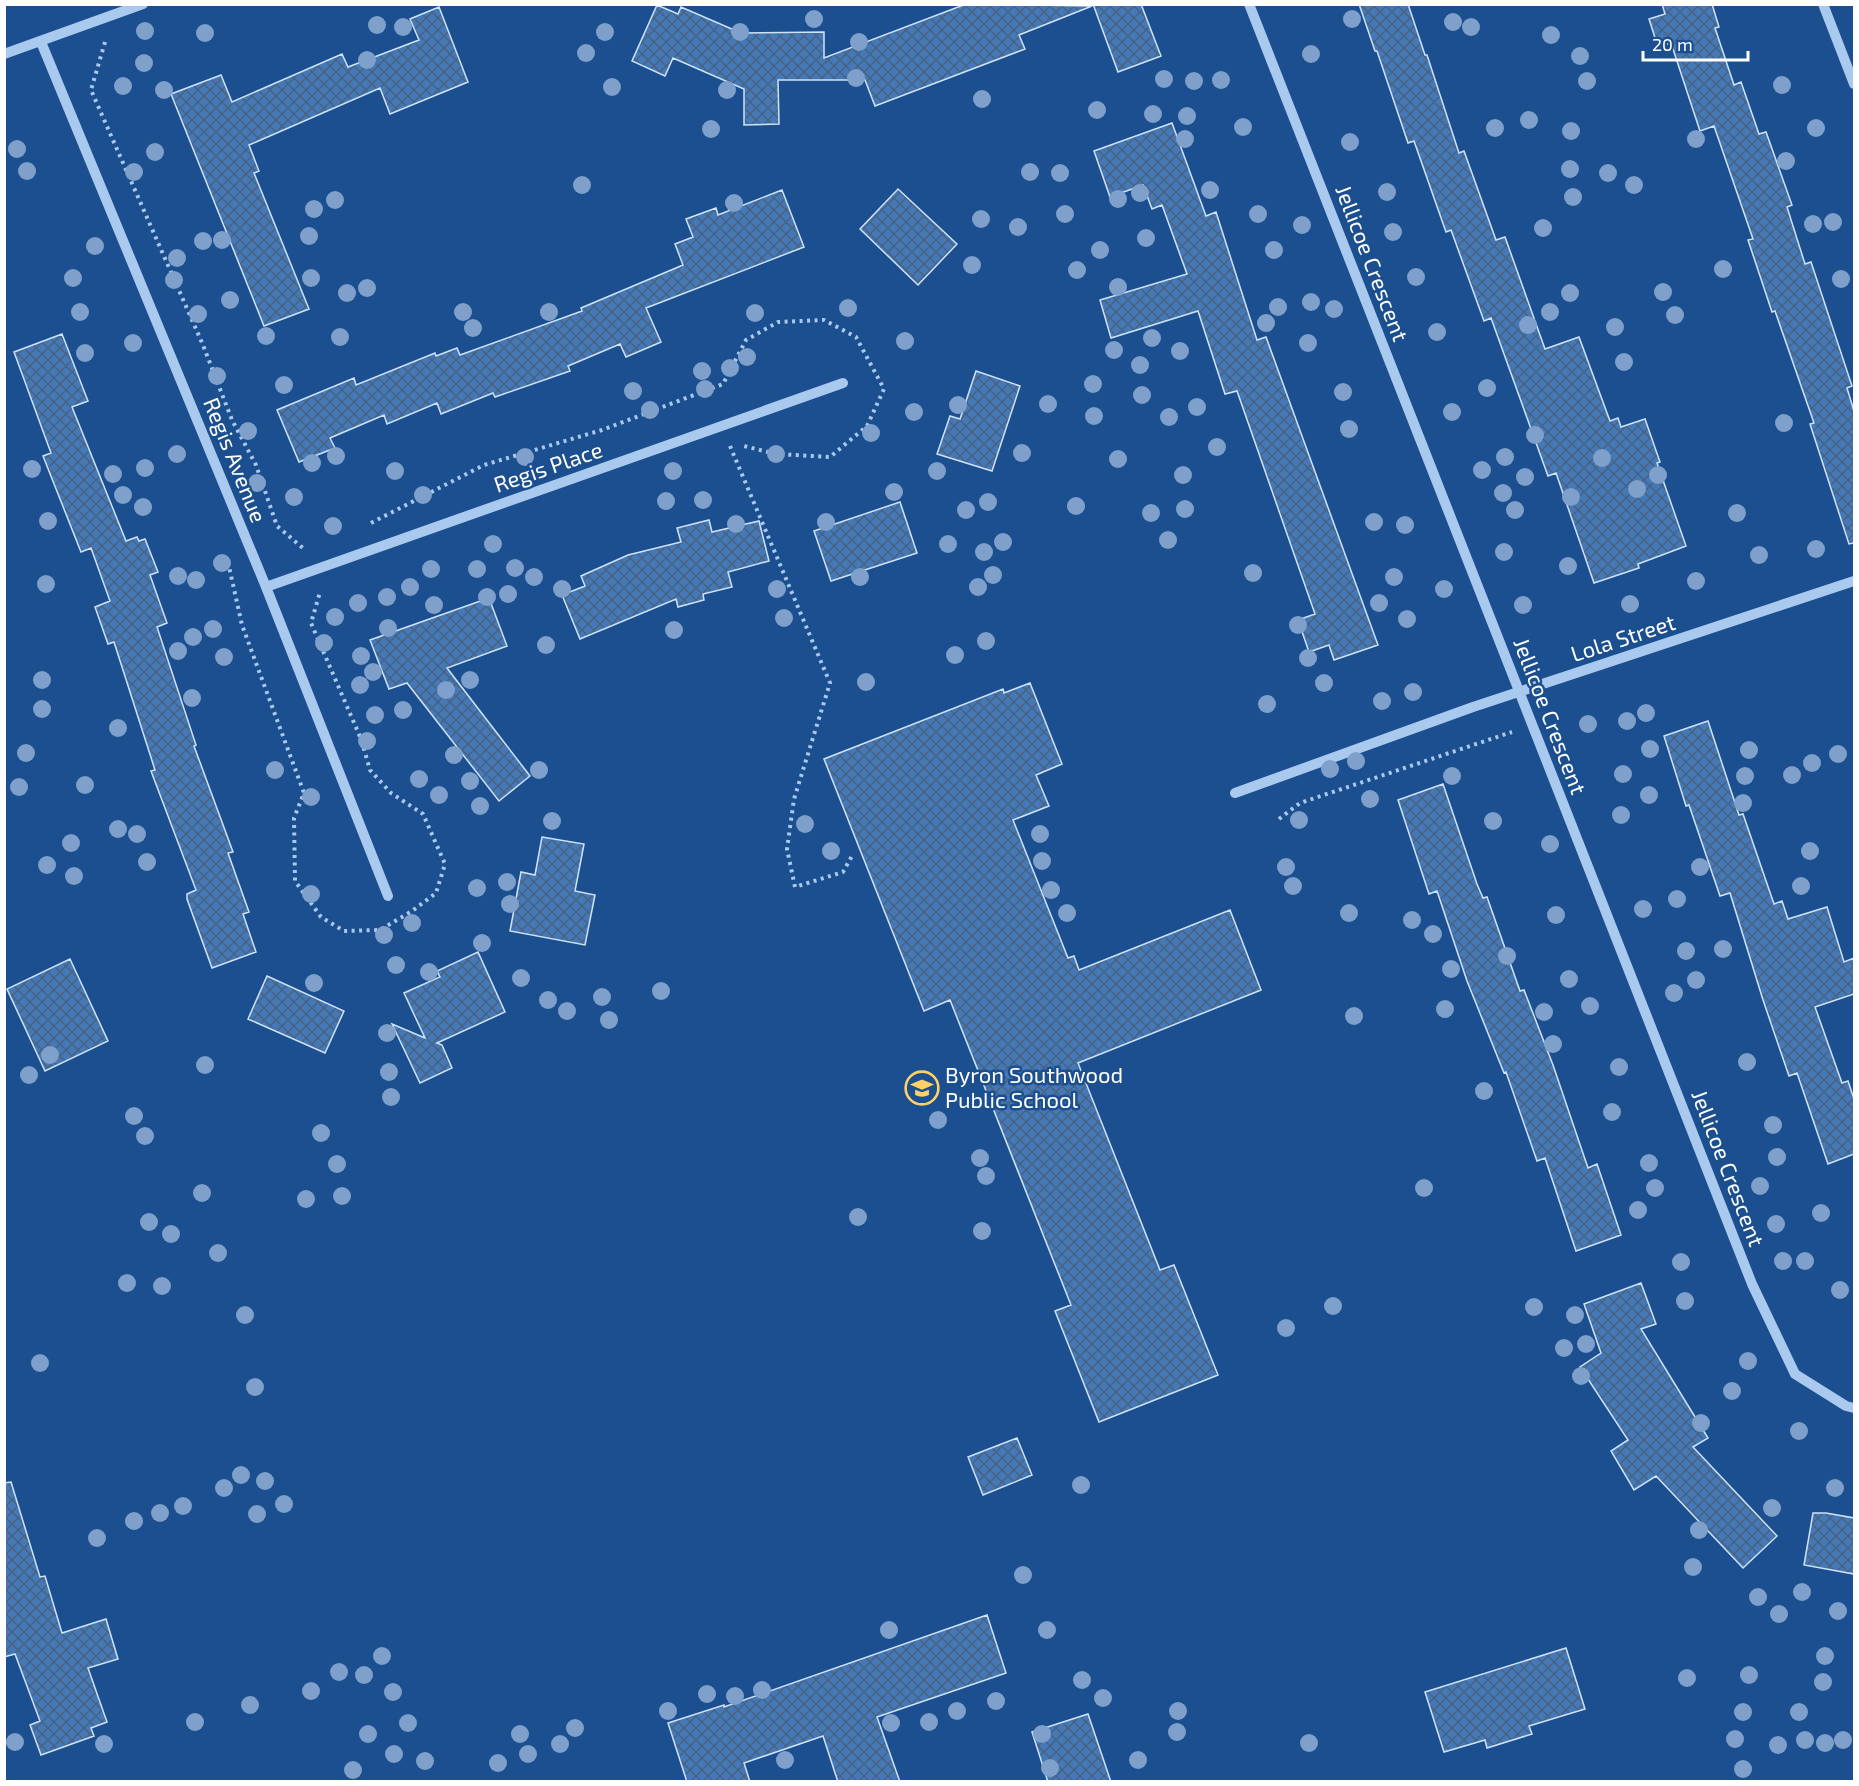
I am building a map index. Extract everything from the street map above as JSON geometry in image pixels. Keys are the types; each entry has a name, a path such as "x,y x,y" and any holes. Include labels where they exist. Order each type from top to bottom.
{"street":[{"path":"4,54 143,4"},
{"name":"Jellicoe Crescent","path":"1249,4 1752,1284 1795,1374 1846,1406 1854,1408"},
{"path":"1823,4 1854,84"},
{"name":"Regis Avenue","path":"41,42 266,587 388,896"},
{"name":"Regis Place","path":"266,587 843,383"},
{"name":"Lola Street","path":"1235,794 1473,707 1854,581"}],"path":[{"path":"108,32 90,90 203,345 232,420 256,465 277,526 309,554"},
{"path":"361,528 484,465 602,430 723,384 746,340 778,322 824,320 856,337 884,389 867,426 830,457 776,454 729,442 830,683 794,799 787,849 795,888 843,872 852,856"},
{"path":"227,559 242,625 304,793 294,818 295,881 321,917 344,931 380,930 436,893 445,864 423,814 391,793 370,770 361,739 311,623 324,581"},
{"path":"1279,819 1300,803 1519,730"}],"building":[{"path":"966,4 1092,6 1019,35 1025,49 875,106 865,80 778,80 779,124 744,125 744,89 673,58 665,76 632,61 657,5 678,14 681,7 741,33 824,32 824,58"},
{"path":"1093,4 1141,4 1161,56 1118,72"},
{"path":"1359,4 1408,4 1459,153 1464,151 1496,240 1505,237 1545,349 1579,337 1610,421 1618,418 1621,427 1645,419 1660,462 1657,463 1686,546 1638,564 1639,568 1594,583 1556,473 1548,476 1491,318 1484,321 1451,230 1446,232 1414,141 1408,143"},
{"path":"1662,4 1712,4 1719,27 1715,28 1734,85 1741,82 1759,134 1766,132 1792,205 1787,207 1805,264 1811,262 1852,386 1847,388 1854,411 1854,543 1849,544 1810,424 1814,423 1775,311 1772,312 1748,240 1753,239 1714,126 1700,131 1671,43 1658,47 1649,19 1665,14"},
{"path":"439,7 468,82 390,114 380,88 249,145 259,171 254,173 309,309 264,326 171,94 221,75 232,102 342,54 348,67 419,40 410,19"},
{"path":"1172,123 1206,216 1216,212 1257,340 1266,337 1378,645 1334,660 1329,645 1309,652 1298,620 1315,614 1237,391 1225,394 1198,311 1111,338 1100,300 1187,274 1162,205 1152,209 1143,185 1110,197 1094,151"},
{"path":"898,189 957,244 918,285 860,229"},
{"path":"782,190 804,247 646,308 661,342 626,357 620,344 568,366 570,371 495,397 493,393 441,414 437,403 387,424 384,415 330,438 335,448 299,462 277,410 354,378 356,385 435,353 436,356 457,348 460,355 582,311 581,308 683,265 675,244 693,237 686,219 716,208 718,215"},
{"path":"62,334 88,401 72,407 126,541 137,537 139,541 145,539 158,572 150,575 167,623 157,627 196,745 194,746 233,852 228,853 249,912 243,914 256,952 212,968 187,899 187,894 196,890 151,771 155,770 114,642 108,644 95,607 110,601 91,548 81,552 43,456 51,453 14,352"},
{"path":"976,371 1020,386 992,471 937,454 950,416 960,419"},
{"path":"900,502 917,553 831,581 814,531"},
{"path":"709,520 712,532 759,521 769,561 728,572 732,587 703,594 704,600 678,607 676,599 580,639 562,595 585,586 581,576 628,555 681,542 677,528"},
{"path":"489,598 507,646 447,668 530,776 499,801 407,683 389,689 370,640"},
{"path":"1030,683 1062,764 1036,775 1049,806 1013,820 1068,958 1074,956 1079,970 1230,910 1261,990 1078,1063 1160,1270 1174,1265 1218,1375 1099,1422 1055,1311 1071,1305 950,1000 924,1011 824,759 1003,689 1004,693"},
{"path":"1708,721 1739,815 1743,814 1774,904 1782,901 1788,919 1827,907 1844,962 1854,958 1854,994 1815,1007 1842,1083 1848,1081 1854,1099 1854,1154 1828,1164 1797,1073 1789,1076 1730,893 1720,896 1689,805 1686,806 1664,736"},
{"path":"1443,784 1477,884 1483,898 1487,897 1520,991 1524,990 1553,1065 1588,1168 1597,1164 1621,1235 1576,1251 1545,1158 1537,1161 1506,1072 1504,1073 1467,981 1437,891 1429,894 1398,800"},
{"path":"542,837 584,844 575,891 595,895 585,945 510,931 521,872 535,875"},
{"path":"478,952 505,1012 437,1043 442,1045 452,1068 420,1083 392,1024 425,1038 404,993 440,977 437,971"},
{"path":"70,959 108,1041 45,1071 7,989"},
{"path":"267,976 344,1011 325,1053 248,1019"},
{"path":"1641,1283 1656,1324 1641,1329 1708,1438 1693,1447 1777,1536 1743,1568 1656,1476 1634,1490 1611,1451 1628,1440 1580,1367 1601,1353 1584,1304"},
{"path":"1017,1438 1032,1475 983,1495 968,1457"},
{"path":"11,1482 40,1577 45,1576 62,1633 106,1619 118,1659 88,1668 107,1722 91,1728 94,1736 41,1755 30,1725 40,1721 15,1654 4,1657 4,1483"},
{"path":"1813,1513 1854,1518 1854,1574 1804,1565"},
{"path":"987,1615 1006,1673 877,1717 900,1782 838,1782 823,1736 744,1763 750,1782 687,1782 668,1723 724,1705 724,1707"},
{"path":"1566,1648 1585,1709 1529,1726 1532,1734 1487,1748 1485,1740 1444,1752 1425,1692"},
{"path":"1088,1714 1111,1782 1048,1782 1032,1732"}],"place":[{"name":"Byron Southwood Public School","path":"922,1088"}]}
